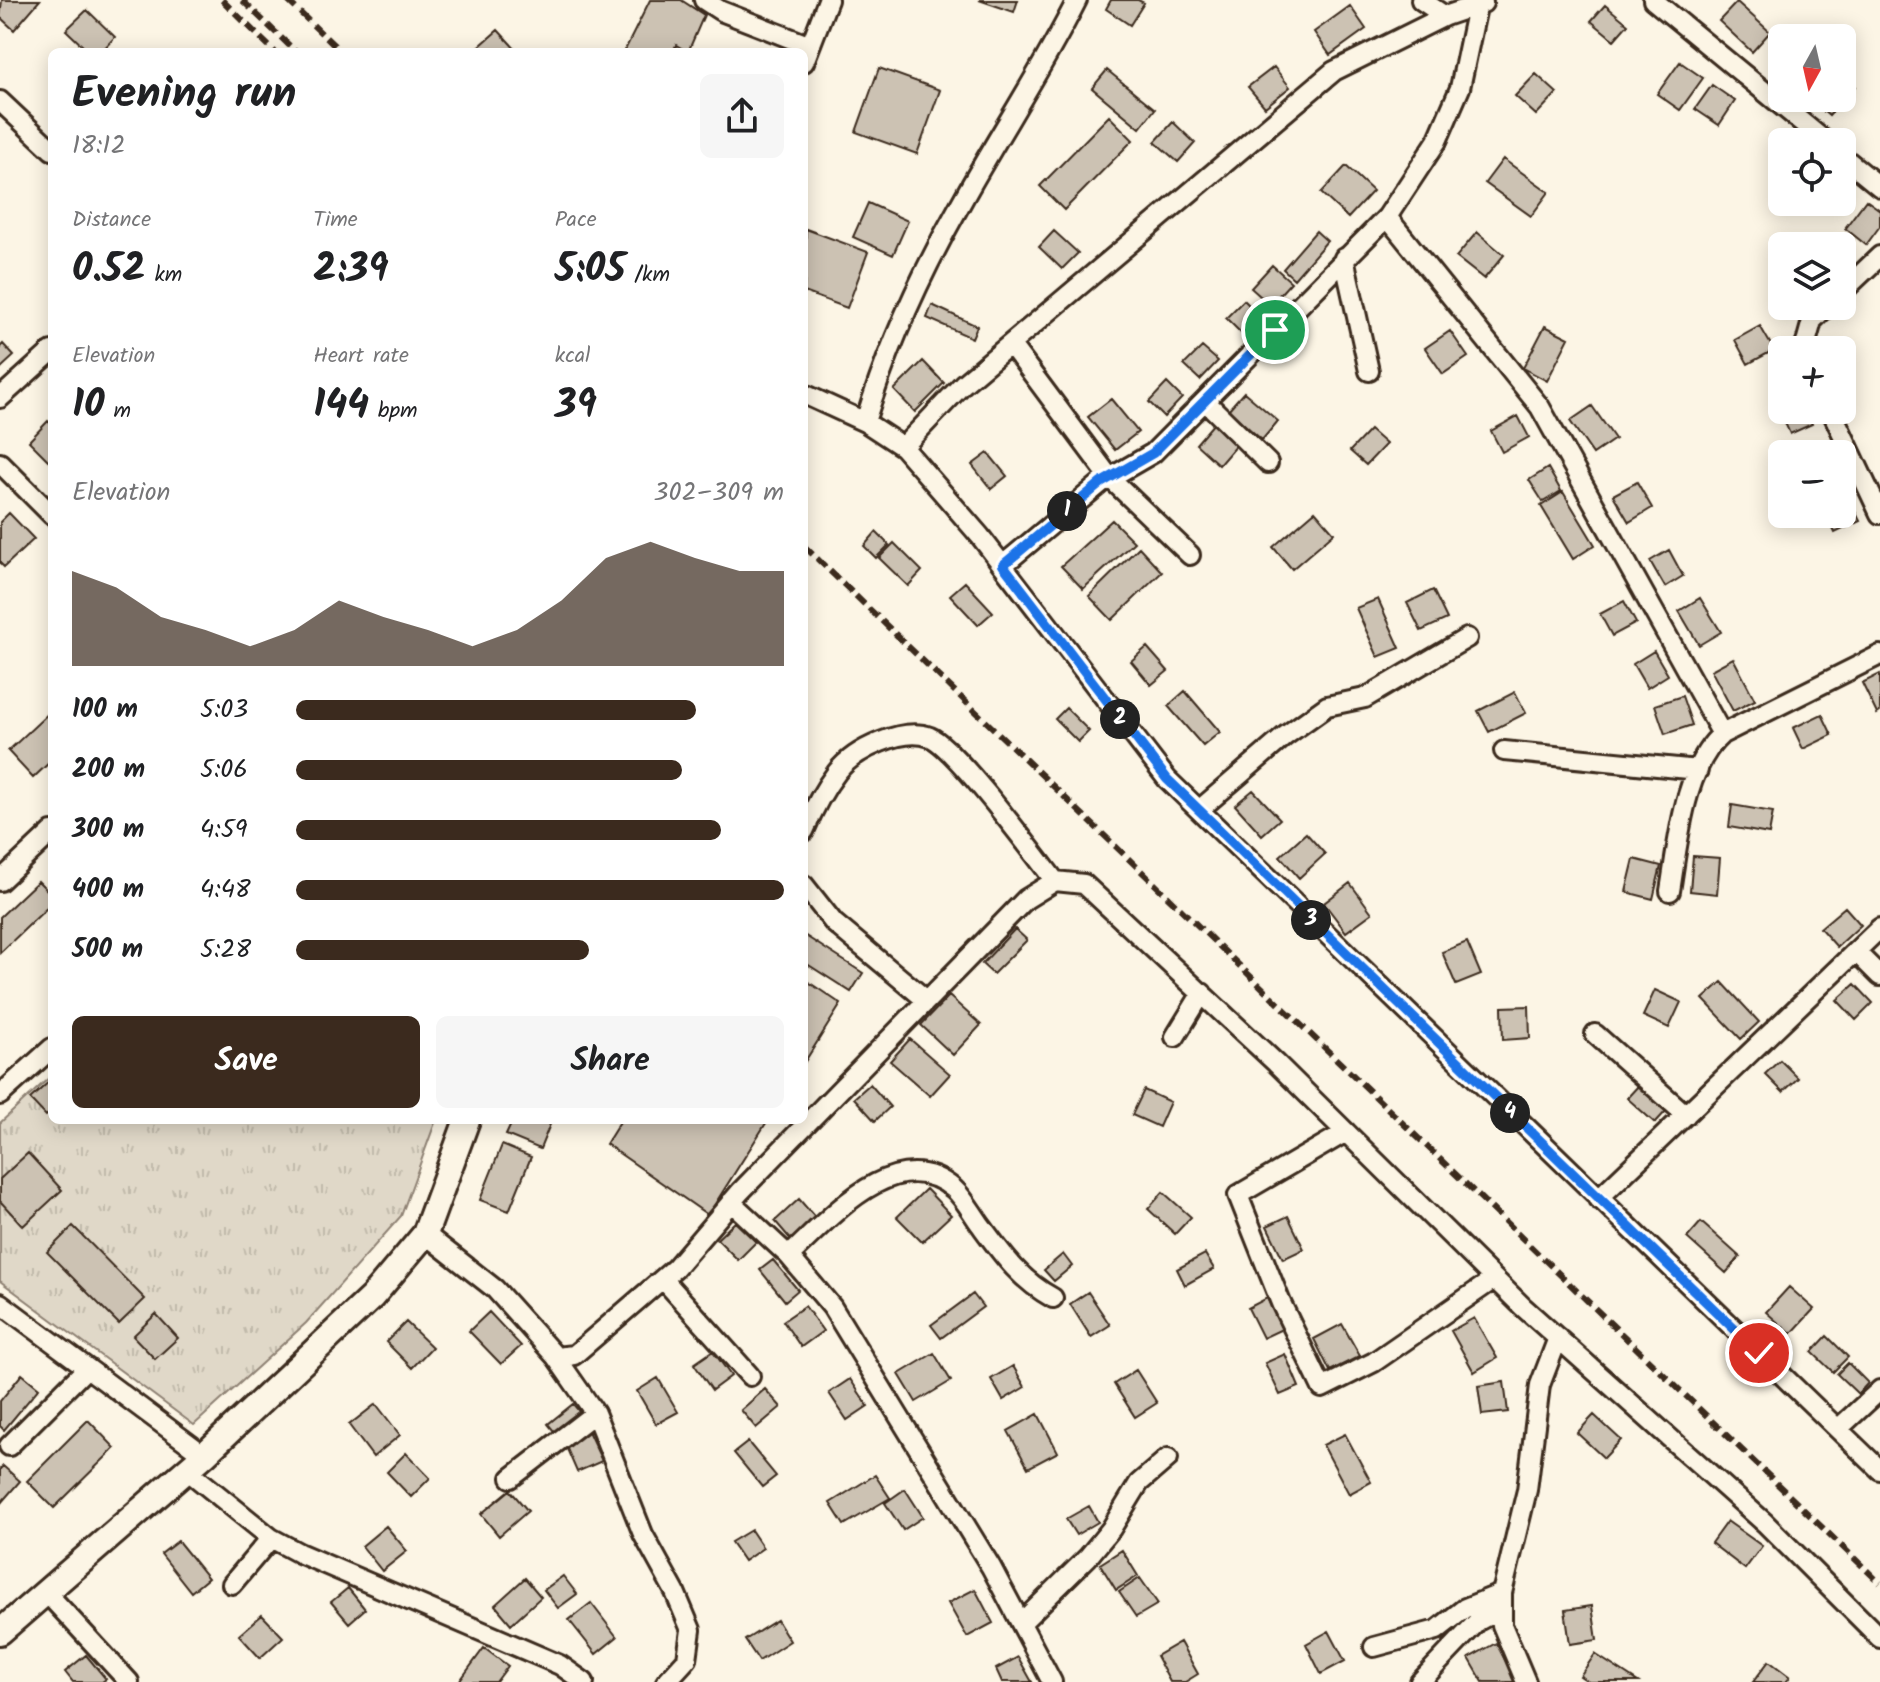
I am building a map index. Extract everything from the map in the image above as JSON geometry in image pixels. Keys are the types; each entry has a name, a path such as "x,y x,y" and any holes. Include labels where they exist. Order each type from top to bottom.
{"main road":[{"path":"0,1632 195,1462 372,1297 425,1234 466,1124"}],"street":[{"path":"704,0 795,48"},
{"path":"808,51 828,0"},
{"path":"865,422 884,360 960,204 1047,60 1077,0"},
{"path":"1421,0 1445,16"},
{"path":"1653,0 1809,128"},
{"path":"903,447 963,384 1334,71 1445,16 1482,4"},
{"path":"1003,565 1110,478 1153,453 1387,217 1437,141 1454,101 1482,4"},
{"path":"0,101 48,146"},
{"path":"1856,167 1880,187"},
{"path":"1387,217 1540,407 1722,734"},
{"path":"1856,279 1880,256"},
{"path":"1344,258 1369,371"},
{"path":"1011,345 1110,478 1190,555"},
{"path":"0,398 48,355"},
{"path":"808,396 865,422 903,447 1003,565 1167,779 1880,1470"},
{"path":"1206,402 1268,463"},
{"path":"1838,424 1880,514"},
{"path":"0,463 48,511"},
{"path":"1199,810 1285,736 1327,706 1365,698 1467,638"},
{"path":"1670,891 1682,818 1706,749 1722,734 1880,655"},
{"path":"808,824 838,770 865,751 907,733 933,738 968,774 1055,881"},
{"path":"1504,751 1698,770"},
{"path":"0,881 48,836"},
{"path":"808,1121 1026,899 1055,881 1084,884 1202,993 1494,1279 1765,1523 1880,1638"},
{"path":"808,890 834,923 925,999"},
{"path":"1598,1199 1880,928"},
{"path":"1856,952 1880,976"},
{"path":"1175,1037 1202,993"},
{"path":"1595,1034 1686,1115"},
{"path":"0,1095 48,1052"},
{"path":"556,1357 574,1355 663,1279 806,1124"},
{"path":"1346,1132 1238,1195 1281,1303 1322,1388 1374,1362 1494,1279"},
{"path":"789,1256 869,1186 901,1173 935,1176 956,1190 1005,1258 1029,1285 1053,1298"},
{"path":"731,1202 789,1256 832,1307 991,1567 1052,1682"},
{"path":"425,1234 495,1289 556,1357 595,1413 643,1534 691,1630 687,1659 666,1682"},
{"path":"663,1279 750,1376"},
{"path":"0,1303 87,1368 195,1462 271,1538 560,1665 584,1682"},
{"path":"1526,1682 1502,1625 1502,1600 1527,1490 1540,1385 1558,1338"},
{"path":"9,1446 87,1368"},
{"path":"1838,1429 1880,1390"},
{"path":"511,1478 595,1413"},
{"path":"1021,1623 1088,1557 1111,1529 1139,1483 1168,1458"},
{"path":"232,1584 271,1538"},
{"path":"46,1592 129,1682"},
{"path":"1374,1647 1437,1630 1465,1608 1502,1600"},
{"path":"1420,1682 1502,1600"}],"green space":[{"path":"48,1079 48,1124 435,1124 401,1216 306,1323 194,1425 0,1281 0,1123"}],"building":[{"path":"2,0 40,0 14,30 0,17"},
{"path":"650,0 681,0 704,15 690,48 676,45 675,48 626,48"},
{"path":"979,0 1018,0 1014,12"},
{"path":"1111,0 1138,0 1144,3 1130,25 1106,9"},
{"path":"1737,2 1768,30 1768,34 1752,52 1719,21"},
{"path":"1605,5 1628,24 1614,40 1591,21"},
{"path":"1350,6 1366,29 1330,55 1314,32"},
{"path":"87,10 115,37 105,48 85,48 66,30"},
{"path":"498,30 514,48 478,48"},
{"path":"1680,62 1703,78 1680,110 1657,94"},
{"path":"1274,67 1290,87 1265,107 1248,87"},
{"path":"879,68 940,90 917,154 856,132"},
{"path":"1107,70 1155,109 1140,128 1092,88"},
{"path":"1536,74 1557,93 1536,115 1515,96"},
{"path":"1712,85 1735,101 1719,125 1695,109"},
{"path":"1109,116 1133,140 1064,210 1040,186"},
{"path":"1173,122 1195,143 1178,162 1155,142"},
{"path":"1503,159 1549,192 1531,216 1485,183"},
{"path":"1346,166 1373,191 1348,218 1321,193"},
{"path":"1866,200 1880,210 1880,226 1866,245 1856,237 1856,232 1845,228"},
{"path":"868,203 908,221 893,255 853,237"},
{"path":"808,230 868,252 847,308 808,293"},
{"path":"1054,231 1078,253 1062,269 1039,247"},
{"path":"1316,231 1327,241 1294,279 1283,269"},
{"path":"1477,232 1504,255 1484,279 1456,257"},
{"path":"1272,265 1291,282 1270,305 1251,288"},
{"path":"1244,300 1259,315 1241,333 1226,318"},
{"path":"932,305 977,326 972,338 927,318"},
{"path":"1545,326 1569,338 1547,381 1523,368"},
{"path":"1760,326 1768,340 1768,353 1748,364 1735,340"},
{"path":"1450,331 1468,357 1443,374 1425,348"},
{"path":"3,344 14,356 0,369 0,347"},
{"path":"1202,347 1218,361 1200,380 1184,365"},
{"path":"923,361 944,383 915,412 894,390"},
{"path":"1167,383 1182,398 1164,417 1149,402"},
{"path":"1244,392 1278,421 1262,440 1228,410"},
{"path":"1111,399 1138,432 1115,450 1088,417"},
{"path":"1592,406 1615,439 1593,454 1570,421"},
{"path":"1518,416 1529,437 1502,452 1491,431"},
{"path":"48,421 48,460 29,441"},
{"path":"1214,423 1237,444 1219,465 1196,444"},
{"path":"1785,424 1812,424 1790,434"},
{"path":"1370,430 1386,444 1366,465 1350,451"},
{"path":"988,453 1007,476 991,489 972,465"},
{"path":"1548,468 1561,491 1543,502 1529,480"},
{"path":"1637,482 1652,508 1629,522 1613,495"},
{"path":"1563,492 1595,545 1573,559 1541,506"},
{"path":"1315,511 1334,533 1292,569 1273,547"},
{"path":"9,513 34,539 4,567 0,563 0,522"},
{"path":"1112,520 1134,542 1083,589 1061,566"},
{"path":"876,532 889,545 876,558 864,546"},
{"path":"894,543 922,571 908,586 879,558"},
{"path":"1139,547 1162,572 1112,620 1089,596"},
{"path":"1669,550 1683,576 1665,587 1650,561"},
{"path":"965,582 993,612 978,625 950,595"},
{"path":"1433,590 1447,619 1421,631 1407,603"},
{"path":"1700,598 1721,632 1699,645 1679,611"},
{"path":"1378,599 1400,648 1378,657 1356,608"},
{"path":"1624,601 1636,623 1612,636 1600,614"},
{"path":"1147,647 1168,671 1151,685 1131,661"},
{"path":"1654,651 1668,675 1647,688 1633,664"},
{"path":"1733,658 1755,700 1733,711 1711,670"},
{"path":"1880,674 1880,712 1877,714 1862,683"},
{"path":"1185,691 1220,732 1203,746 1168,706"},
{"path":"1515,692 1526,713 1489,732 1478,711"},
{"path":"1682,696 1692,725 1665,734 1655,705"},
{"path":"1066,708 1089,731 1078,742 1055,719"},
{"path":"48,714 48,764 33,778 8,751"},
{"path":"1822,714 1832,735 1803,749 1793,728"},
{"path":"1253,790 1280,819 1262,835 1235,805"},
{"path":"1732,805 1773,812 1769,834 1729,827"},
{"path":"1306,833 1325,854 1299,878 1280,856"},
{"path":"1693,856 1720,858 1717,894 1690,891"},
{"path":"1634,859 1661,866 1653,899 1626,892"},
{"path":"38,881 48,891 48,907 0,953 0,917"},
{"path":"1350,883 1372,913 1346,932 1324,903"},
{"path":"1845,907 1861,925 1837,947 1820,928"},
{"path":"1015,929 1027,940 993,974 982,964"},
{"path":"808,938 863,973 851,992 808,965"},
{"path":"1467,942 1481,975 1456,985 1442,952"},
{"path":"808,982 841,1004 808,1057"},
{"path":"1722,982 1759,1022 1741,1039 1703,999"},
{"path":"1855,984 1873,1003 1856,1020 1837,1000"},
{"path":"1655,990 1681,1002 1669,1028 1643,1016"},
{"path":"949,996 981,1025 953,1055 921,1025"},
{"path":"1529,1006 1530,1038 1503,1040 1502,1007"},
{"path":"910,1039 950,1074 930,1096 890,1061"},
{"path":"1780,1060 1798,1078 1783,1092 1765,1074"},
{"path":"48,1083 48,1114 46,1116 30,1099"},
{"path":"870,1084 890,1107 875,1121 854,1098"},
{"path":"1639,1085 1667,1110 1655,1123 1627,1098"},
{"path":"1144,1090 1170,1102 1159,1127 1132,1115"},
{"path":"511,1124 550,1124 540,1149 506,1135"},
{"path":"618,1124 765,1124 708,1215 606,1144"},
{"path":"502,1145 531,1157 509,1211 480,1200"},
{"path":"28,1153 62,1190 23,1226 0,1201 0,1179"},
{"path":"926,1189 951,1215 922,1242 897,1217"},
{"path":"1163,1192 1191,1217 1175,1234 1148,1209"},
{"path":"799,1199 818,1221 793,1242 775,1221"},
{"path":"1288,1216 1304,1249 1283,1259 1267,1226"},
{"path":"735,1222 756,1242 738,1260 717,1239"},
{"path":"1701,1222 1740,1257 1726,1273 1687,1238"},
{"path":"73,1226 145,1299 119,1324 47,1252"},
{"path":"1063,1254 1072,1266 1054,1281 1044,1270"},
{"path":"1205,1254 1214,1269 1185,1285 1177,1269"},
{"path":"773,1260 798,1290 785,1301 760,1270"},
{"path":"1789,1287 1814,1309 1791,1334 1766,1312"},
{"path":"1088,1292 1110,1325 1091,1337 1070,1304"},
{"path":"973,1294 983,1307 941,1338 931,1325"},
{"path":"1267,1298 1282,1329 1263,1338 1248,1308"},
{"path":"805,1306 823,1331 801,1347 783,1321"},
{"path":"489,1312 521,1346 501,1364 469,1331"},
{"path":"156,1314 178,1338 155,1359 133,1336"},
{"path":"1474,1318 1497,1358 1474,1372 1451,1331"},
{"path":"406,1322 432,1347 412,1368 386,1342"},
{"path":"1342,1324 1360,1356 1330,1371 1314,1339"},
{"path":"1827,1336 1848,1357 1833,1372 1812,1352"},
{"path":"713,1351 731,1376 712,1390 694,1364"},
{"path":"934,1353 951,1381 916,1402 899,1374"},
{"path":"1285,1354 1299,1387 1280,1395 1265,1363"},
{"path":"1848,1363 1868,1383 1858,1394 1837,1374"},
{"path":"1013,1366 1025,1387 1003,1400 991,1379"},
{"path":"1136,1370 1157,1403 1135,1417 1114,1384"},
{"path":"22,1374 39,1388 4,1430 0,1426 0,1401"},
{"path":"658,1378 678,1412 656,1424 637,1391"},
{"path":"850,1379 868,1406 847,1420 829,1393"},
{"path":"1504,1382 1508,1412 1482,1415 1478,1386"},
{"path":"765,1389 781,1407 756,1428 741,1410"},
{"path":"376,1404 400,1435 373,1457 349,1425"},
{"path":"573,1404 583,1416 558,1436 548,1424"},
{"path":"1038,1414 1058,1452 1028,1468 1008,1431"},
{"path":"1594,1415 1621,1440 1604,1458 1577,1433"},
{"path":"88,1420 115,1448 54,1508 27,1481"},
{"path":"588,1431 602,1461 577,1472 564,1442"},
{"path":"1345,1434 1371,1482 1349,1494 1323,1445"},
{"path":"748,1442 776,1476 762,1487 734,1453"},
{"path":"406,1453 430,1478 411,1497 387,1472"},
{"path":"3,1466 20,1481 0,1504 0,1469"},
{"path":"875,1475 890,1498 844,1525 830,1503"},
{"path":"905,1489 923,1517 903,1530 885,1503"},
{"path":"510,1490 528,1511 499,1536 481,1514"},
{"path":"1089,1506 1098,1522 1076,1535 1066,1519"},
{"path":"1727,1521 1762,1546 1745,1569 1711,1543"},
{"path":"386,1526 407,1551 382,1571 362,1546"},
{"path":"751,1530 763,1548 744,1561 731,1542"},
{"path":"178,1541 208,1578 191,1592 161,1554"},
{"path":"1122,1550 1138,1576 1116,1590 1100,1564"},
{"path":"563,1576 577,1594 558,1608 544,1590"},
{"path":"525,1578 541,1597 511,1624 495,1605"},
{"path":"1140,1578 1158,1604 1136,1617 1119,1592"},
{"path":"348,1588 365,1609 349,1623 331,1602"},
{"path":"975,1589 993,1623 967,1637 948,1603"},
{"path":"591,1603 617,1637 596,1654 569,1620"},
{"path":"1592,1606 1597,1640 1570,1644 1565,1610"},
{"path":"262,1615 283,1637 260,1658 239,1635"},
{"path":"777,1620 790,1641 759,1661 745,1640"},
{"path":"1329,1631 1345,1661 1321,1674 1306,1644"},
{"path":"1180,1642 1198,1674 1185,1682 1170,1682 1156,1656"},
{"path":"1496,1643 1517,1682 1483,1682 1469,1658"},
{"path":"484,1648 508,1666 496,1682 459,1682"},
{"path":"1595,1654 1638,1682 1589,1682 1580,1676"},
{"path":"86,1655 106,1679 102,1682 73,1682 65,1672"},
{"path":"1018,1657 1032,1682 1002,1682 996,1669"},
{"path":"1769,1661 1790,1677 1786,1682 1753,1682"}],"railway":[{"path":"222,0 271,48"},
{"path":"242,0 292,48"},
{"path":"287,0 337,48"},
{"path":"808,550 1880,1583"}],"route":[{"path":"1275,330 1153,453 1101,483 1003,565 1167,779 1759,1353"}]}
